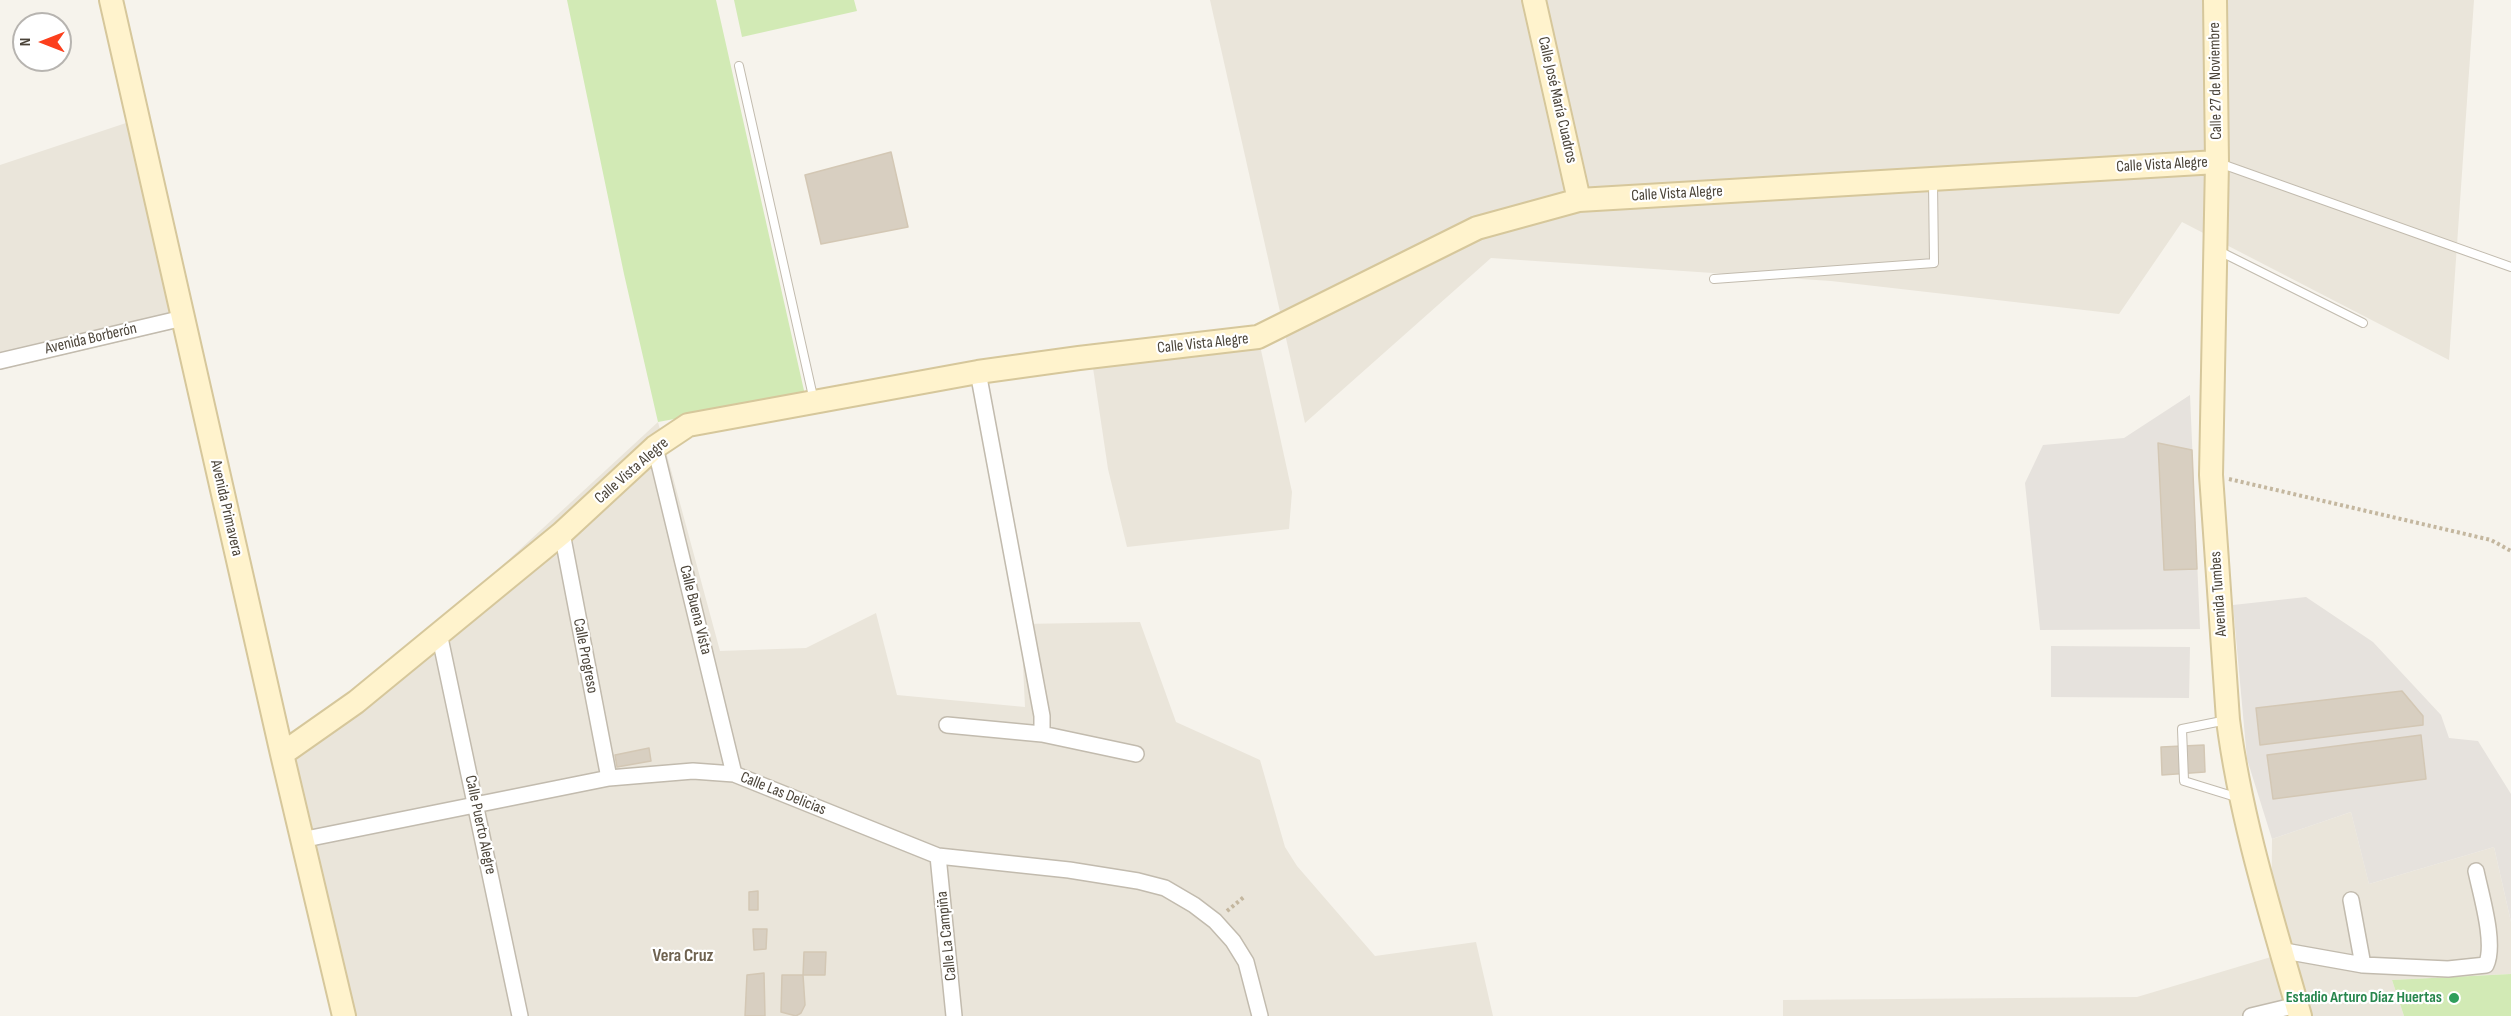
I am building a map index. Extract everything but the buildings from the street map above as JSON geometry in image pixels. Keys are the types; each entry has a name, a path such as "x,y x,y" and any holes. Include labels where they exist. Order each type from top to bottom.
{"street":[{"name":"Avenida Primavera","path":"111,0 301,840 344,1016"},
{"name":"Calle José María Cuadros","path":"1534,0 1579,200"},
{"name":"Calle 27 de Noviembre","path":"2215,0 2217,162"},
{"name":"Calle Vista Alegre","path":"282,753 356,702 562,533 655,447 688,425 978,372 1257,338 1477,228 1579,200 2217,162"},
{"name":"Avenida Tumbes","path":"2217,162 2211,475 2228,720 2241,799 2279,950 2299,1011"},
{"name":"Avenida Borberón","path":"0,361 183,318"},
{"path":"978,372 1042,716 1042,734"},
{"name":"Calle Buena Vista","path":"655,447 734,774"},
{"name":"Calle Progreso","path":"562,533 609,778"},
{"name":"Calle Puerto Alegre","path":"439,633 520,1016"},
{"path":"947,725 1042,734 1136,754"},
{"name":"Calle Las Delicias","path":"301,840 609,778 693,771 734,774 938,856 1070,870 1138,881 1165,888 1215,921 1233,940 1246,962 1260,1016"},
{"name":"Calle La Campiña","path":"938,856 954,1016"},
{"path":"2279,950 2363,965 2448,969 2486,965 2490,958 2476,871"},
{"path":"2351,900 2363,965"},
{"path":"2251,1016 2299,1011"}],"lane":[{"path":"739,66 814,402"},
{"path":"2217,162 2511,267"},
{"path":"1714,279 1934,263 1933,179"},
{"path":"2214,249 2363,323"},
{"path":"2228,720 2181,729 2184,782 2241,799"}],"path":[{"path":"2211,475 2491,540 2511,551"}],"shaded area":[{"path":"1210,0 2474,0 2449,360 2182,222 2119,314 1831,281 1491,258 1305,423"},
{"path":"129,122 175,329 0,370 0,165"},
{"path":"1259,341 1292,492 1289,529 1127,547 1108,469 1092,361"},
{"path":"2190,395 2200,629 2040,630 2025,483 2043,445 2124,438"},
{"path":"658,422 720,651 806,648 876,613 897,695 1025,707 1021,624 1140,622 1176,722 1260,760 1285,847 1297,866 1375,956 1476,942 1493,1016 333,1016 272,748 362,695"},
{"path":"2306,597 2373,642 2441,715 2449,738 2478,741 2511,794 2511,922 2494,847 2369,884 2351,812 2272,839 2247,759 2233,605"},
{"path":"2051,646 2190,647 2189,698 2051,697"},
{"path":"2351,812 2369,884 2494,847 2511,922 2511,974 2392,980 2404,1016 1783,1016 1783,1000 2137,997 2271,957 2272,839"}],"green space":[{"path":"567,0 716,0 805,395 658,422 624,274"},
{"path":"734,0 854,0 857,11 742,37"},
{"name":"Estadio Arturo Díaz Huertas","path":"2511,974 2511,1016 2404,1016 2392,980"}],"place":[{"name":"Estadio Arturo Díaz Huertas","path":"2454,998"}],"district":[{"name":"Vera Cruz","path":"683,956"}]}
